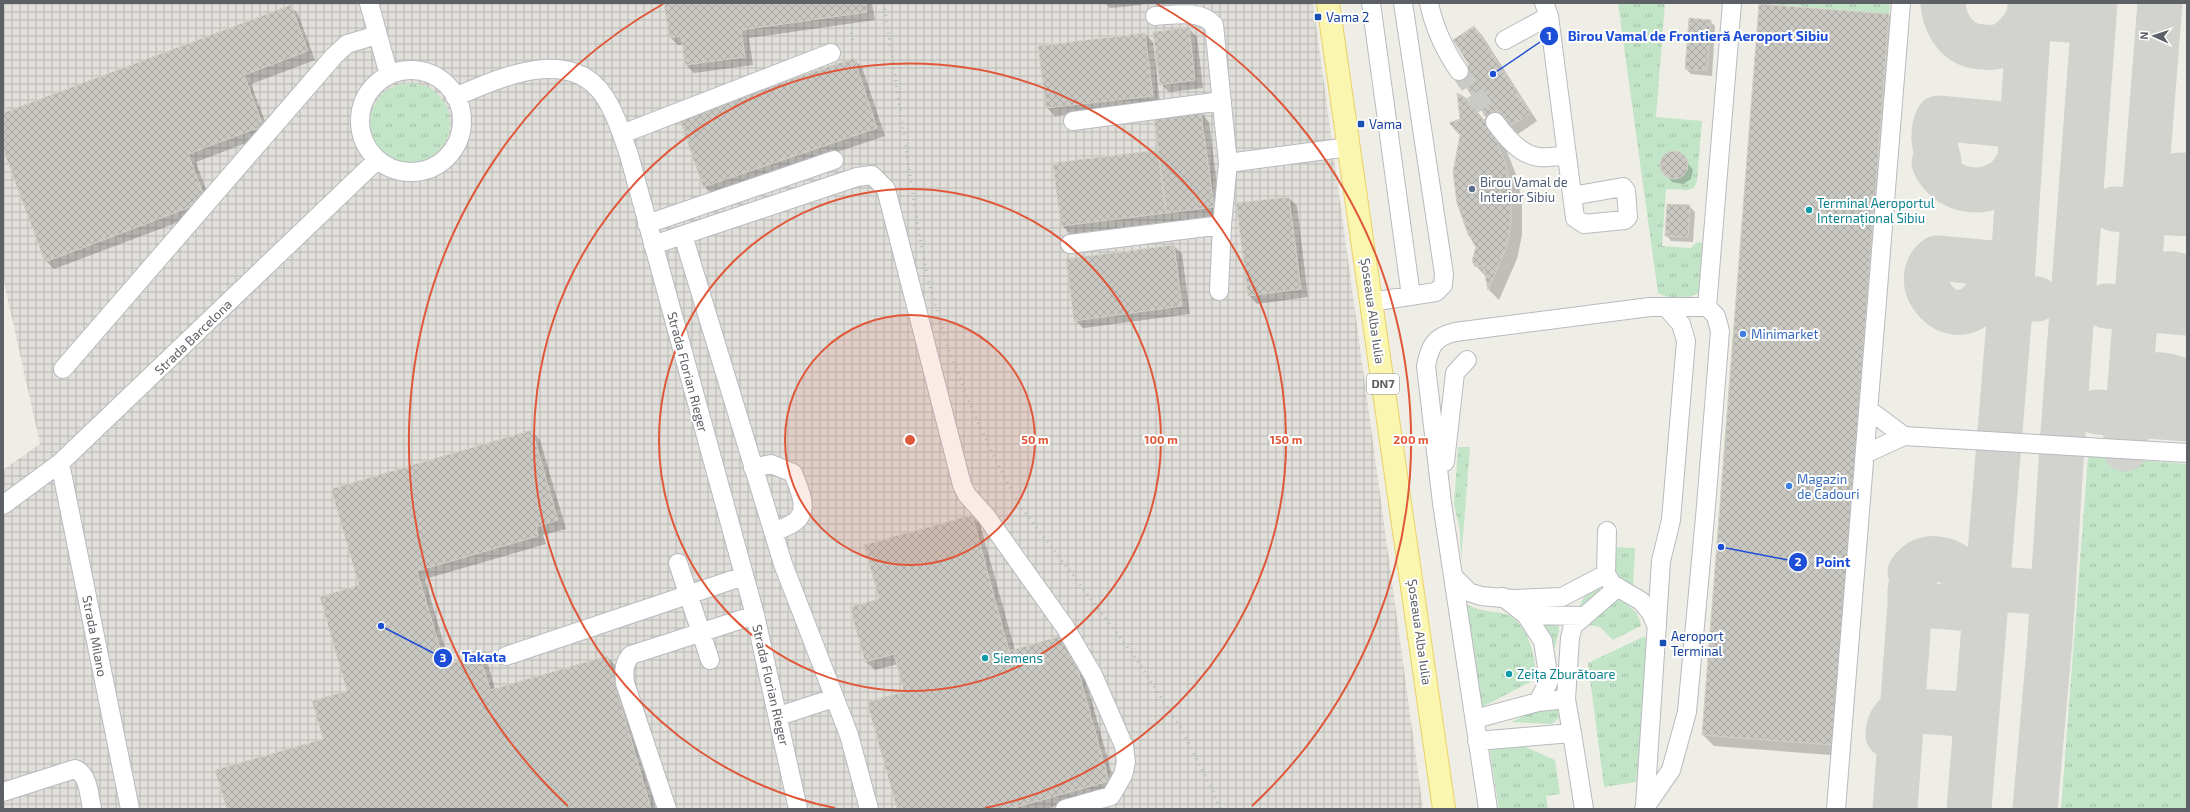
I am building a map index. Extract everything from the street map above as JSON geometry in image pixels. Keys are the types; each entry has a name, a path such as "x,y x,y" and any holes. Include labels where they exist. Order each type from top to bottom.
{"main road":[{"name":"Șoseaua Alba Iulia","path":"1328,3 1444,809"}],"street":[{"path":"369,3 389,75"},
{"path":"1372,3 1411,296"},
{"path":"1371,302 1436,292 1443,285 1444,274 1403,3"},
{"path":"1429,3 1431,16 1440,37 1460,72"},
{"path":"1707,307 1732,3"},
{"path":"1836,809 1866,454 1901,3"},
{"path":"1505,40 1546,10 1572,196"},
{"path":"1155,16 1198,14 1208,18 1214,25 1228,163 1222,225 1219,291"},
{"path":"63,369 334,56 347,44 377,35"},
{"path":"622,134 831,53"},
{"name":"Strada Florian Rieger","path":"455,97 493,81 524,72 551,69 568,71 583,77 604,95 622,134 755,615 779,716 798,809"},
{"path":"404,70 419,71 434,76 446,84 455,97 461,112 462,127 457,143 449,156 436,166 422,172 406,173 390,169 377,160 366,147 360,131 360,114 365,98 372,89 389,75 404,70"},
{"path":"1073,121 1222,101"},
{"path":"1495,122 1505,136 1524,153 1538,157 1567,155"},
{"path":"1228,163 1349,148"},
{"name":"Strada Barcelona","path":"3,505 60,463 377,160"},
{"path":"647,224 834,160"},
{"path":"653,245 857,177 872,175 886,189 962,485 967,495 986,516 1065,627 1093,675 1124,746 1126,762 1124,776 1111,796 1065,809"},
{"path":"1070,244 1222,225"},
{"path":"683,235 773,532 849,735 869,809"},
{"path":"1488,809 1442,503 1426,366 1429,349 1441,335 1650,307 1707,307 1716,316 1720,331 1707,498 1687,712 1672,770 1645,808"},
{"path":"1645,808 1658,627 1661,561 1671,520 1686,341 1681,324 1666,307"},
{"path":"1442,503 1452,386 1455,373 1459,366 1467,360"},
{"path":"1869,410 1904,436"},
{"path":"1866,454 1904,436 2187,453"},
{"name":"Strada Milano","path":"60,463 130,809"},
{"path":"753,468 772,464 793,473 802,498 801,513 797,520 773,532"},
{"path":"1607,531 1606,574 1612,584 1641,601 1651,613 1658,627"},
{"path":"678,563 710,660"},
{"path":"1454,576 1469,592 1514,599 1562,597 1606,574"},
{"path":"506,656 689,596 744,576"},
{"path":"1584,809 1566,699 1570,638 1573,626 1618,588"},
{"path":"1503,598 1526,615 1543,641 1549,681 1538,702"},
{"path":"667,809 625,683 624,669 626,661 631,655 755,615"},
{"path":"1526,615 1584,616"},
{"path":"779,716 834,698"},
{"path":"1475,719 1538,702 1566,699"},
{"path":"1477,741 1572,733"},
{"path":"3,792 75,769 82,772 85,777 92,809"}],"shaded area":[{"path":"3,3 1313,3 1423,809 3,809 3,470 40,444 3,278"}],"green space":[{"path":"1618,3 1665,3 1656,117 1702,121 1697,181 1694,188 1688,190 1666,189 1662,246 1691,248 1697,242 1703,243 1699,292 1690,297 1673,298 1658,293"},
{"path":"1759,3 1890,3 1889,14"},
{"path":"410,83 425,86 438,95 447,108 450,123 447,138 438,151 425,160 410,163 395,160 382,151 373,138 370,123 373,108 382,95 395,86"},
{"path":"1458,447 1470,447 1461,562 1460,531 1454,504"},
{"path":"2088,456 2187,464 2187,809 2061,809"},
{"path":"1613,547 1635,548 1633,587 1615,577"},
{"path":"1599,587 1635,611 1641,626 1613,640 1600,627 1582,624 1580,605 1584,597"},
{"path":"1462,602 1483,610 1501,613 1517,621 1530,643 1534,657 1534,680 1482,707"},
{"path":"1540,619 1558,623 1559,631 1555,647 1551,649"},
{"path":"1645,636 1649,652 1636,782 1604,787 1588,663"},
{"path":"1557,707 1560,717 1552,724 1511,722 1542,708"},
{"path":"1517,743 1555,760 1560,794 1546,796 1548,809 1499,809 1489,746"}],"building":[{"path":"664,3 866,3 867,12 741,30 745,57 685,65 681,36 669,38"},
{"name":"Terminal Aeroportul Internațional Sibiu","path":"1759,4 1889,14 1833,745 1702,735"},
{"path":"291,5 308,51 244,75 263,126 188,154 206,201 45,262 3,149 3,113"},
{"path":"1689,18 1711,20 1707,71 1685,69"},
{"path":"1474,26 1530,113 1509,127 1503,117 1491,125 1457,73 1469,65 1453,40"},
{"path":"1189,27 1195,80 1160,85 1153,32"},
{"path":"1145,33 1153,96 1046,108 1038,46"},
{"path":"854,58 877,128 703,187 679,117"},
{"path":"1457,93 1466,98 1495,137 1506,165 1511,190 1511,224 1506,248 1488,290 1483,265 1475,267 1472,261 1476,247 1468,234 1457,203 1453,172 1460,135 1449,123 1460,119"},
{"path":"1201,112 1214,207 1166,213 1154,118"},
{"path":"1158,150 1166,213 1061,226 1053,163"},
{"path":"1674,151 1680,152 1684,155 1687,159 1687,171 1684,175 1680,178 1674,179 1668,178 1664,175 1661,171 1660,165 1661,159 1664,155 1668,152"},
{"path":"1289,197 1301,289 1248,296 1236,203"},
{"path":"1667,204 1690,205 1688,237 1665,236"},
{"path":"1174,245 1182,306 1074,321 1066,259"},
{"path":"532,430 558,520 536,527 538,536 417,571 445,665 480,655 490,690 607,656 651,809 227,809 215,770 323,739 312,701 347,691 320,597 359,585 331,489"},
{"name":"Siemens","path":"972,515 1009,651 1068,634 1109,781 1010,809 897,809 867,702 904,692 894,654 865,662 850,607 879,599 864,545"}],"taxiway":[{"path":"1943,3 1947,20 1955,34 1967,44 1975,46 1992,47 2005,44 2016,35 2029,17 2069,20"},
{"path":"1969,809 2011,297 2030,3"},
{"path":"2035,809 2050,639 2062,446 2095,3"},
{"path":"2125,449 2160,3"},
{"path":"2020,161 2011,174 1996,186 1975,190 1965,189 1947,180 1940,173 1934,163 1939,160 1935,144 1934,128 1938,118 2022,126"},
{"path":"2145,200 2162,180 2172,176 2187,175"},
{"path":"2114,209 2187,214"},
{"path":"2013,265 1937,258 1929,267 1926,278 1928,288 1933,298 1941,306 1951,311 1962,312 1973,308 1987,295 2037,299"},
{"path":"2137,302 2151,282 2163,275 2178,275 2187,279"},
{"path":"2106,306 2187,313"},
{"path":"2129,402 2143,382 2153,375 2169,376 2187,384"},
{"path":"2097,412 2187,419"},
{"path":"1985,610 1910,604 1910,589 1915,578 1910,572 1917,564 1934,558 1944,560 1961,570 1971,587 2053,593"},
{"path":"1895,809 1910,604"},
{"path":"1888,735 1892,720 1903,710 1976,715"}],"tunnel":[{"path":"1459,71 1495,122"}],"railway":[{"path":"848,3 853,44"},
{"path":"884,3 918,228 928,280 947,345 970,404 993,455 1021,507 1135,657 1182,730 1212,789 1220,809"}],"place":[{"name":"Vama 2","path":"1318,17"},
{"name":"Birou Vamal de Frontieră Aeroport Sibiu","path":"1493,74"},
{"name":"Vama","path":"1361,124"},
{"name":"Birou Vamal de Interior Sibiu","path":"1472,189"},
{"name":"Terminal Aeroportul Internațional Sibiu","path":"1809,210"},
{"name":"Minimarket","path":"1743,334"},
{"name":"Magazin de Cadouri","path":"1789,486"},
{"name":"Point","path":"1721,547"},
{"name":"Takata","path":"381,626"},
{"name":"Aeroport Terminal","path":"1663,643"},
{"name":"Siemens","path":"985,658"},
{"name":"Zeița Zburătoare","path":"1509,674"}]}
